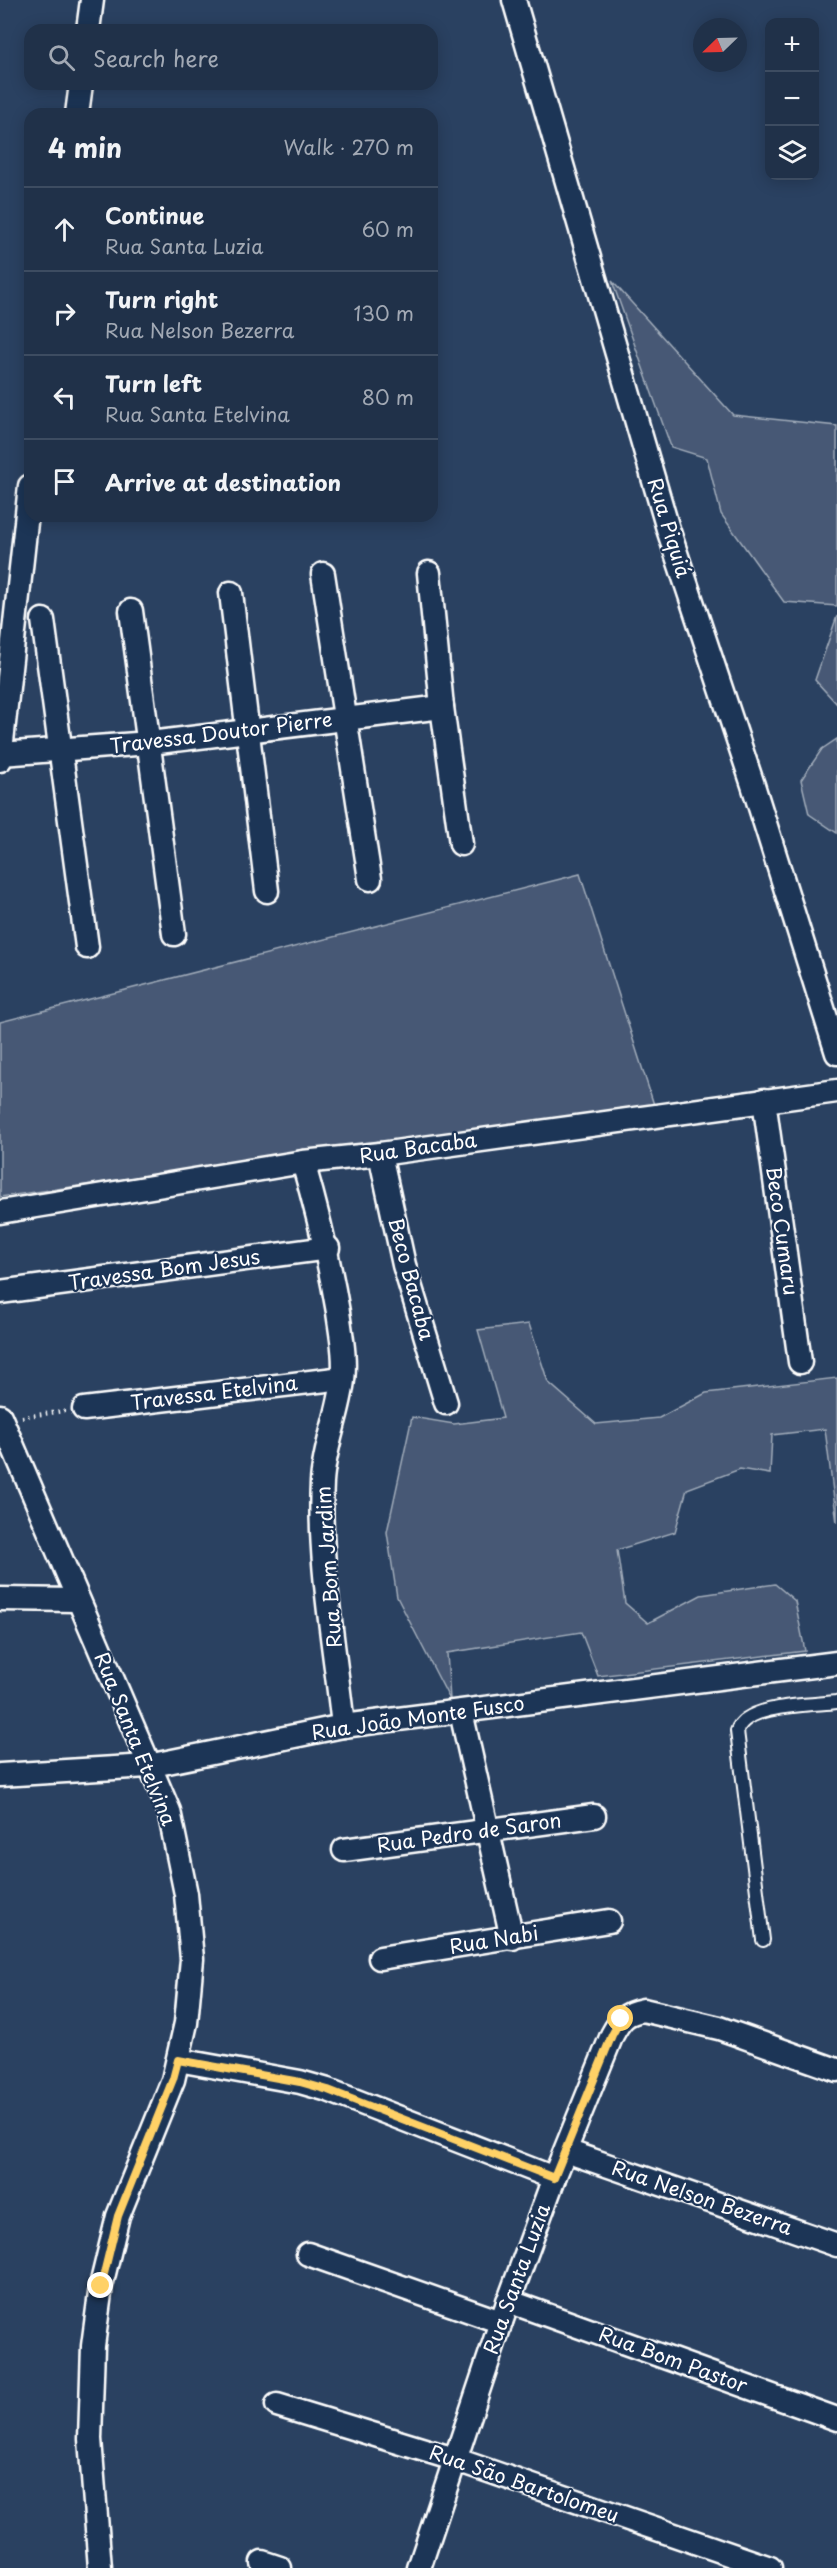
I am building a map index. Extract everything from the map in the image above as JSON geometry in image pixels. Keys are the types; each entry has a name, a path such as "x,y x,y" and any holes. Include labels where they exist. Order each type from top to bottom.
{"street":[{"path":"89,24 92,0"},
{"name":"Rua Piquiá","path":"514,0 668,529 753,785 837,1053"},
{"path":"78,108 80,90"},
{"path":"0,760 26,522"},
{"path":"429,573 442,707 461,844"},
{"path":"323,574 370,879"},
{"path":"231,594 267,891"},
{"path":"132,611 174,934"},
{"path":"44,620 59,751 87,947"},
{"name":"Travessa Doutor Pierre","path":"1,740 59,751 150,743 442,707"},
{"name":"Rua Bacaba","path":"0,1212 303,1162 380,1154 837,1091"},
{"name":"Beco Cumaru","path":"764,1100 800,1362"},
{"name":"Beco Bacaba","path":"380,1154 404,1264 446,1403"},
{"name":"Rua Bom Jardim","path":"303,1162 328,1248 341,1334 343,1378 336,1417 326,1446 322,1483 325,1563 343,1726"},
{"name":"Travessa Bom Jesus","path":"0,1292 328,1248"},
{"name":"Travessa Etelvina","path":"84,1408 343,1378"},
{"name":"Rua Santa Etelvina","path":"1,1418 169,1811 186,1894 192,1959 186,2023 173,2079 118,2216 101,2286 93,2346 90,2439 100,2568"},
{"path":"0,1599 77,1600"},
{"name":"Rua João Monte Fusco","path":"0,1775 148,1766 343,1726 837,1663"},
{"path":"462,1712 486,1829 512,1938"},
{"name":"Rua Pedro de Saron","path":"344,1850 594,1816"},
{"name":"Rua Nabi","path":"380,1958 609,1921"},
{"name":"Rua Santa Luzia","path":"419,2568 508,2301 554,2178 612,2035 621,2019 630,2012 642,2010 719,2028 837,2070"},
{"path":"178,2060 300,2082 328,2090 554,2178"},
{"name":"Rua Nelson Bezerra","path":"566,2151 837,2245"},
{"path":"308,2254 501,2322"},
{"name":"Rua Bom Pastor","path":"508,2301 837,2419"},
{"name":"Rua São Bartolomeu","path":"277,2405 454,2459 771,2568"}],"lane":[{"path":"764,1940 736,1731 739,1723 748,1716 765,1710 837,1702"}],"path":[{"path":"1,1418 84,1408"}],"shaded area":[{"path":"612,281 733,415 837,426 837,606 784,602 721,514 707,458 671,447"},
{"path":"837,616 837,704 815,680"},
{"path":"837,739 837,833 809,814 801,780 822,749"},
{"path":"580,874 654,1105 0,1197 0,1022"},
{"path":"529,1324 548,1382 596,1424 659,1418 706,1393 837,1378 837,1523 825,1429 772,1435 770,1474 740,1469 687,1489 675,1532 617,1550 625,1603 648,1623 701,1595 775,1584 795,1601 805,1651 598,1676 581,1632 447,1653 450,1700 397,1597 387,1532 412,1417 454,1424 503,1418 478,1330"}],"route":[{"path":"101,2286 118,2216 173,2079 178,2060 300,2082 328,2090 554,2178 612,2035 621,2019"}]}
